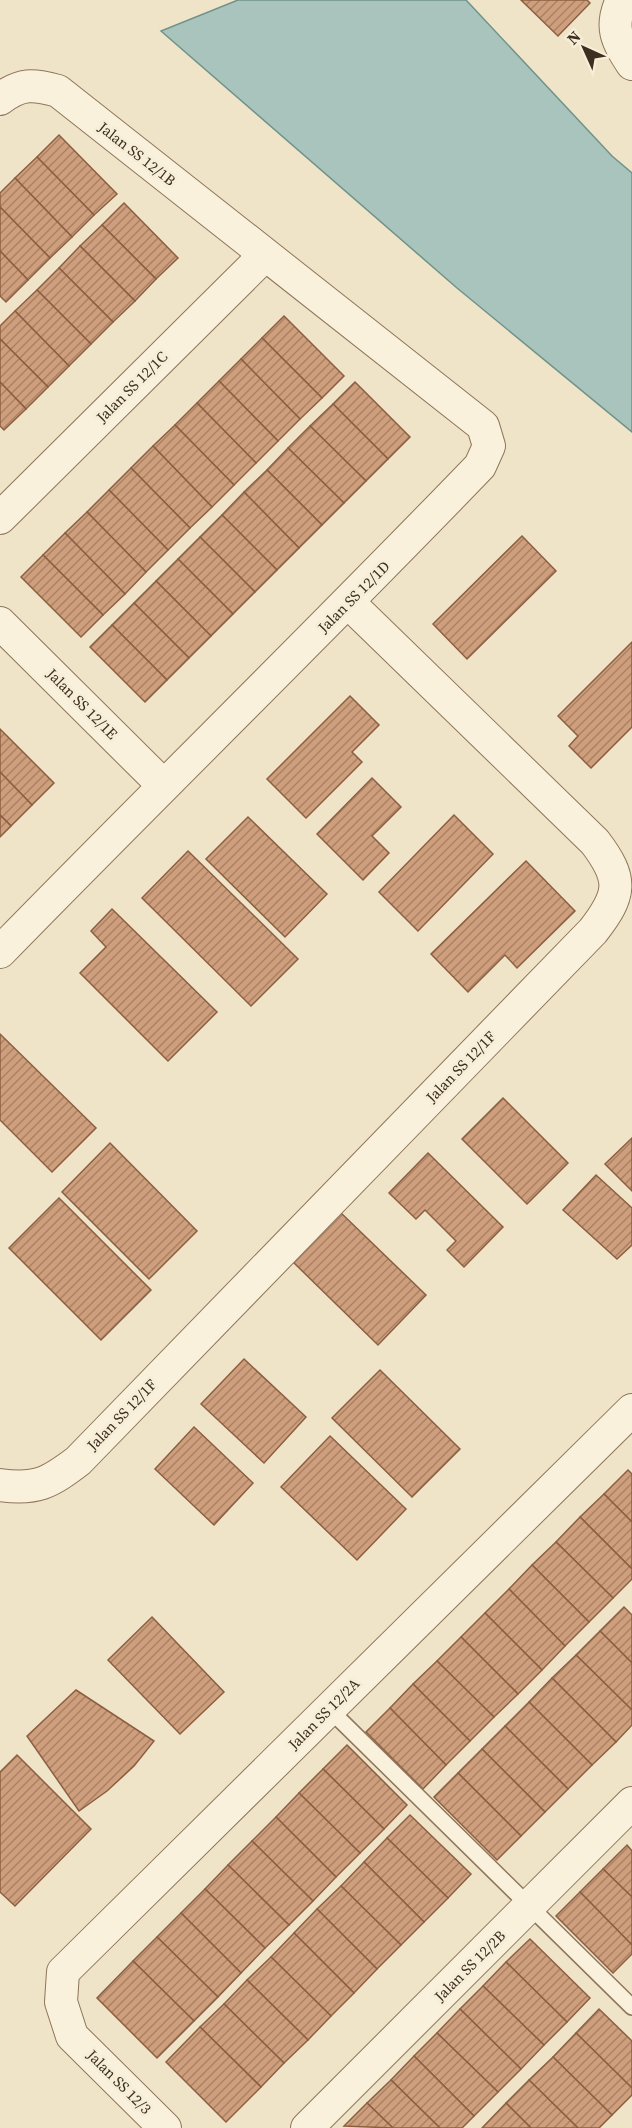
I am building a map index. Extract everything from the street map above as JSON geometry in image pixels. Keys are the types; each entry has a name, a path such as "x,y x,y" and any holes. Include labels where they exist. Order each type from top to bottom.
{"street":[{"path":"622,0 615,14 618,44 632,64"},
{"name":"Jalan SS 12/1B","path":"0,99 16,88 36,85 58,91 265,255"},
{"name":"Jalan SS 12/1C","path":"0,518 265,255"},
{"name":"Jalan SS 12/1D","path":"0,952 163,785 349,603 480,466 489,446 483,426 265,255"},
{"name":"Jalan SS 12/1F","path":"0,1485 28,1487 53,1480 78,1461 593,931 609,910 617,884 611,862 595,842 349,603"},
{"name":"Jalan SS 12/1E","path":"0,623 163,785"},
{"name":"Jalan SS 12/2A","path":"72,2036 61,2002 63,1971 632,1410"},
{"name":"Jalan SS 12/2B","path":"307,2128 632,1803"},
{"name":"Jalan SS 12/3","path":"72,2036 165,2128"}],"lane":[{"path":"329,1709 632,2007"}],"water":[{"path":"238,0 466,0 612,156 632,173 632,432 457,288 161,31"}],"building":[{"path":"521,0 587,0 590,3 558,36"},
{"path":"59,135 117,194 94,215 37,157"},
{"path":"37,157 94,215 72,237 15,178"},
{"path":"15,178 72,237 50,258 0,207 0,193"},
{"path":"124,203 178,258 156,279 102,225"},
{"path":"0,207 50,258 28,280 0,251"},
{"path":"102,225 156,279 135,301 80,246"},
{"path":"80,246 135,301 113,322 59,268"},
{"path":"0,251 28,280 6,302 0,296"},
{"path":"59,268 113,322 91,344 37,290"},
{"path":"37,290 91,344 69,366 15,311"},
{"path":"15,311 69,366 48,387 0,339 0,326"},
{"path":"284,316 344,376 322,398 262,338"},
{"path":"262,338 322,398 300,419 241,359"},
{"path":"0,339 48,387 26,409 0,382"},
{"path":"241,359 300,419 278,441 219,381"},
{"path":"219,381 278,441 256,463 197,403"},
{"path":"0,382 26,409 4,430 0,426"},
{"path":"355,382 410,437 388,459 333,404"},
{"path":"197,403 256,463 234,485 175,425"},
{"path":"333,404 388,459 366,481 310,426"},
{"path":"175,425 234,485 212,507 153,446"},
{"path":"310,426 366,481 344,503 288,448"},
{"path":"153,446 212,507 190,528 131,468"},
{"path":"288,448 344,503 322,525 267,470"},
{"path":"131,468 190,528 168,550 109,490"},
{"path":"267,470 322,525 299,548 244,492"},
{"path":"109,490 168,550 146,572 87,512"},
{"path":"244,492 299,548 277,570 222,515"},
{"path":"87,512 146,572 125,594 65,533"},
{"path":"222,515 277,570 255,592 200,537"},
{"path":"65,533 125,594 103,615 43,555"},
{"path":"522,536 556,571 467,659 433,624"},
{"path":"200,537 255,592 233,614 178,559"},
{"path":"43,555 103,615 81,637 21,577"},
{"path":"178,559 233,614 211,636 156,581"},
{"path":"156,581 211,636 189,658 134,603"},
{"path":"134,603 189,658 167,680 112,625"},
{"path":"112,625 167,680 145,702 90,647"},
{"path":"632,642 632,727 591,768 569,746 578,736 558,716"},
{"path":"350,696 379,725 352,752 362,762 306,818 267,779"},
{"path":"0,729 54,783 32,805 0,772"},
{"path":"0,772 32,805 11,826 0,815"},
{"path":"372,778 401,807 372,836 389,853 363,880 317,834"},
{"path":"0,815 11,826 0,837"},
{"path":"454,815 493,854 418,931 379,892"},
{"path":"248,817 327,894 285,937 206,859"},
{"path":"188,851 298,959 251,1006 142,898"},
{"path":"526,861 575,911 517,968 505,955 468,992 431,954"},
{"path":"112,909 217,1012 168,1061 80,973 106,947 91,931"},
{"path":"0,1034 96,1128 52,1172 0,1120"},
{"path":"503,1098 568,1163 527,1204 462,1139"},
{"path":"632,1138 632,1191 605,1164"},
{"path":"110,1143 197,1231 149,1279 62,1192"},
{"path":"428,1153 503,1227 464,1267 447,1250 456,1241 425,1210 416,1219 389,1193"},
{"path":"596,1175 632,1208 632,1245 617,1259 563,1210"},
{"path":"59,1198 151,1290 101,1340 9,1248"},
{"path":"340,1212 426,1295 378,1345 292,1261"},
{"path":"244,1359 306,1417 264,1463 201,1404"},
{"path":"380,1370 460,1449 412,1497 332,1418"},
{"path":"194,1427 253,1483 214,1525 155,1469"},
{"path":"330,1436 406,1509 357,1560 281,1487"},
{"path":"628,1470 632,1474 632,1522 604,1494"},
{"path":"604,1494 632,1522 632,1569 580,1517"},
{"path":"580,1517 632,1569 632,1579 613,1598 556,1542"},
{"path":"556,1542 613,1598 589,1622 532,1565"},
{"path":"532,1565 589,1622 565,1646 509,1589"},
{"path":"509,1589 565,1646 542,1670 485,1613"},
{"path":"624,1607 632,1615 632,1663 600,1631"},
{"path":"485,1613 542,1670 518,1694 461,1637"},
{"path":"152,1617 224,1692 180,1734 108,1660"},
{"path":"600,1631 632,1663 632,1710 576,1655"},
{"path":"461,1637 518,1694 494,1717 437,1661"},
{"path":"576,1655 632,1710 632,1725 616,1742 552,1678"},
{"path":"437,1661 494,1717 470,1741 413,1684"},
{"path":"552,1678 616,1742 592,1765 529,1702"},
{"path":"413,1684 470,1741 446,1765 390,1708"},
{"path":"76,1690 154,1741 134,1766 107,1791 79,1811 27,1736"},
{"path":"529,1702 592,1765 568,1789 505,1726"},
{"path":"390,1708 446,1765 423,1789 366,1732"},
{"path":"505,1726 568,1789 545,1812 482,1749"},
{"path":"347,1745 407,1805 384,1829 323,1769"},
{"path":"482,1749 545,1812 521,1836 458,1773"},
{"path":"17,1755 91,1829 15,1906 0,1892 0,1772"},
{"path":"323,1769 384,1829 360,1853 299,1793"},
{"path":"458,1773 521,1836 497,1860 434,1797"},
{"path":"299,1793 360,1853 336,1877 276,1817"},
{"path":"410,1815 471,1874 448,1898 387,1838"},
{"path":"276,1817 336,1877 313,1901 252,1841"},
{"path":"387,1838 448,1898 424,1922 364,1862"},
{"path":"252,1841 313,1901 289,1925 228,1865"},
{"path":"627,1845 632,1851 632,1897 603,1869"},
{"path":"364,1862 424,1922 401,1945 341,1886"},
{"path":"228,1865 289,1925 265,1948 205,1889"},
{"path":"603,1869 632,1897 632,1945 580,1892"},
{"path":"341,1886 401,1945 377,1969 317,1909"},
{"path":"205,1889 265,1948 241,1973 181,1913"},
{"path":"580,1892 632,1945 632,1954 613,1973 556,1916"},
{"path":"317,1909 377,1969 354,1993 294,1933"},
{"path":"181,1913 241,1973 218,1997 157,1937"},
{"path":"294,1933 354,1993 331,2016 271,1957"},
{"path":"157,1937 218,1997 194,2021 133,1961"},
{"path":"530,1939 590,1998 567,2022 506,1962"},
{"path":"271,1957 331,2016 308,2040 247,1980"},
{"path":"133,1961 194,2021 157,2058 97,1998"},
{"path":"506,1962 567,2022 544,2045 483,1986"},
{"path":"247,1980 308,2040 284,2063 224,2004"},
{"path":"483,1986 544,2045 521,2069 460,2009"},
{"path":"224,2004 284,2063 261,2087 200,2027"},
{"path":"460,2009 521,2069 498,2092 437,2033"},
{"path":"599,2009 632,2041 632,2088 576,2033"},
{"path":"200,2027 261,2087 226,2122 166,2062"},
{"path":"437,2033 498,2092 474,2116 414,2056"},
{"path":"576,2033 632,2088 632,2095 612,2115 553,2057"},
{"path":"414,2056 474,2116 462,2128 440,2128 391,2080"},
{"path":"553,2057 612,2115 599,2128 578,2128 529,2080"},
{"path":"391,2080 440,2128 393,2128 367,2103"},
{"path":"529,2080 578,2128 531,2128 506,2103"},
{"path":"367,2103 393,2128 344,2126"},
{"path":"506,2103 531,2128 482,2128"}]}
